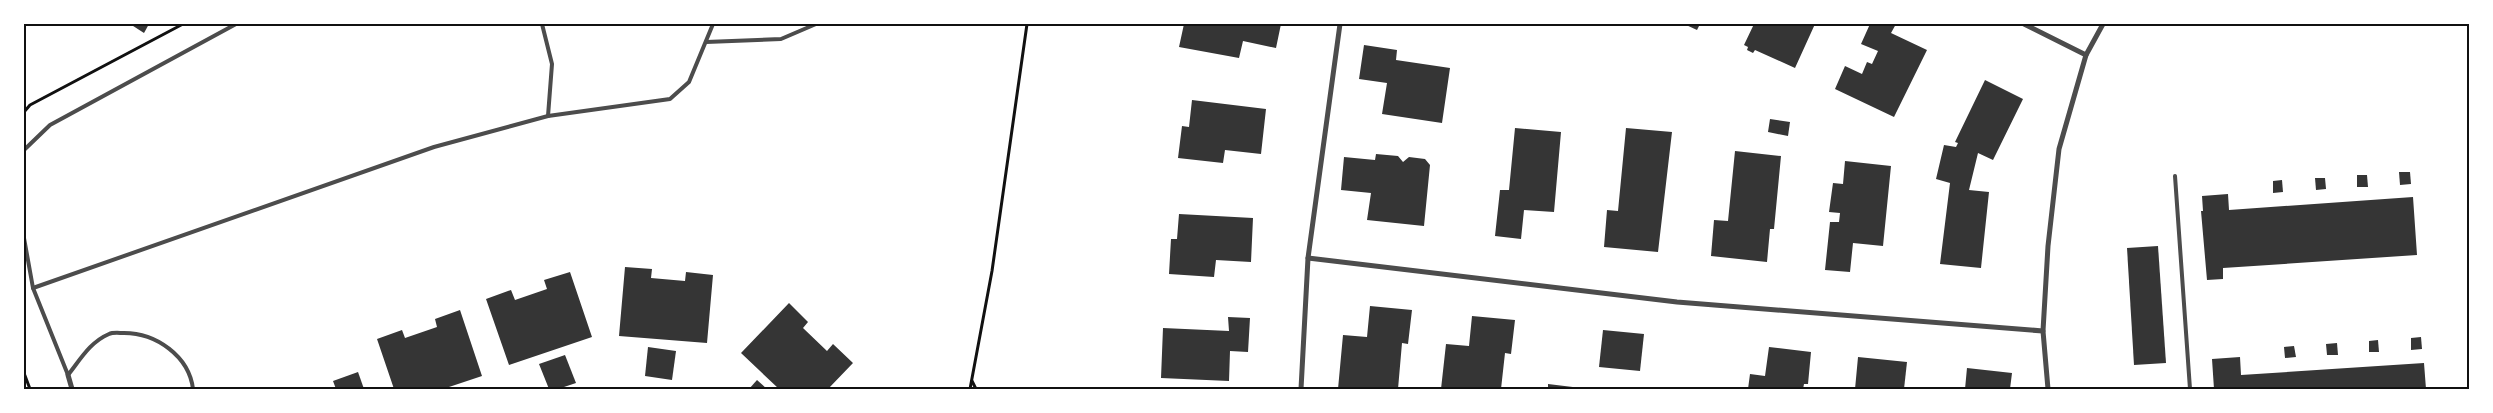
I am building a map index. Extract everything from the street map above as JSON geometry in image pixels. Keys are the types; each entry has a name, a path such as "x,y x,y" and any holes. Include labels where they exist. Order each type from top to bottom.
{"street":[{"path":"1301,389 1308,258 1340,24"},
{"path":"2024,24 2086,55"},
{"path":"2048,389 2044,331 2048,246 2059,149 2086,55 2104,24"},
{"path":"1308,258 1677,302 2044,331"},
{"path":"68,375 72,389"}],"lane":[{"path":"24,150 50,125 236,24"},
{"path":"542,24 552,64 548,116"},
{"path":"33,288 434,147 548,116 670,99 689,82 713,24"},
{"path":"706,42 782,39 816,24"},
{"path":"2175,176 2190,389"},
{"path":"24,238 33,288 68,375"},
{"path":"68,375 92,344 110,333 135,333 154,339 170,349 184,364 192,381 193,389"}],"path":[{"path":"24,112 30,105 183,24"},
{"path":"970,389 992,271 1027,24"},
{"path":"24,373 30,389"},
{"path":"972,380 976,389"}],"building":[{"path":"130,24 149,24 144,33"},
{"path":"1184,24 1281,24 1276,48 1243,41 1239,58 1179,47"},
{"path":"1684,24 1700,24 1697,30"},
{"path":"1754,24 1815,24 1795,68 1755,50 1753,53 1747,50 1748,47 1744,45"},
{"path":"1870,24 1896,24 1891,33 1927,50 1894,117 1835,89 1845,66 1862,74 1867,62 1872,64 1878,51 1861,44"},
{"path":"1364,45 1397,50 1396,60 1450,68 1442,123 1382,114 1387,83 1359,79"},
{"path":"1985,80 2023,99 1993,160 1978,153 1969,190 1989,192 1981,268 1940,264 1950,183 1936,179 1944,145 1956,147 1958,143 1955,142"},
{"path":"1192,100 1266,109 1261,154 1225,150 1223,163 1178,158 1182,126 1189,127"},
{"path":"1770,119 1790,122 1788,136 1768,132"},
{"path":"1515,128 1561,132 1554,212 1524,210 1521,239 1495,236 1500,190 1509,190"},
{"path":"1626,128 1672,132 1658,252 1604,247 1607,210 1618,211"},
{"path":"1735,151 1781,156 1774,229 1770,229 1767,262 1711,256 1714,220 1728,221"},
{"path":"1376,154 1398,156 1403,162 1409,157 1425,159 1430,165 1424,226 1367,220 1371,193 1341,190 1344,157 1375,160"},
{"path":"1845,161 1891,166 1883,246 1853,243 1850,272 1825,270 1830,222 1839,222 1840,213 1829,212 1833,183 1843,184"},
{"path":"2399,172 2410,172 2411,184 2400,185"},
{"path":"2357,175 2367,175 2368,187 2357,187"},
{"path":"2315,178 2325,178 2326,189 2316,190"},
{"path":"2282,180 2283,192 2273,193 2273,181"},
{"path":"2228,194 2229,210 2413,197 2417,255 2223,268 2223,279 2207,280 2201,211 2203,211 2202,196"},
{"path":"1179,214 1253,218 1251,262 1216,260 1214,277 1169,274 1171,239 1177,239"},
{"path":"2158,246 2166,363 2134,365 2127,248"},
{"path":"625,267 652,269 651,278 685,281 686,272 713,275 707,343 619,336"},
{"path":"570,272 592,337 509,365 486,299 511,290 515,300 547,289 544,280"},
{"path":"789,303 808,322 803,328 827,351 833,344 853,363 828,389 779,389 741,353"},
{"path":"1370,306 1412,310 1408,344 1402,343 1398,389 1338,389 1343,335 1367,337"},
{"path":"460,310 482,376 443,389 394,389 377,339 402,330 405,338 437,327 435,319"},
{"path":"1472,316 1515,320 1511,354 1505,353 1501,389 1441,389 1446,344 1469,346"},
{"path":"1228,317 1250,318 1248,352 1230,351 1229,381 1161,378 1163,328 1229,331"},
{"path":"1603,330 1644,334 1640,371 1599,367"},
{"path":"2421,337 2422,349 2411,350 2411,338"},
{"path":"2378,340 2379,352 2369,352 2369,341"},
{"path":"2337,343 2338,355 2327,355 2326,344"},
{"path":"2294,346 2296,357 2285,358 2284,347"},
{"path":"648,347 676,351 672,380 645,376"},
{"path":"1769,347 1811,352 1808,384 1804,384 1803,389 1748,389 1750,374 1765,376"},
{"path":"565,355 576,383 558,389 549,389 539,364"},
{"path":"1858,357 1907,362 1904,389 1855,389"},
{"path":"2240,357 2241,375 2424,363 2426,389 2214,389 2212,359"},
{"path":"1967,368 2012,373 2010,389 1965,389"},
{"path":"358,372 364,389 336,389 333,381"},
{"path":"757,380 767,389 749,389"},
{"path":"1548,384 1581,388 1581,389 1548,389"}]}
